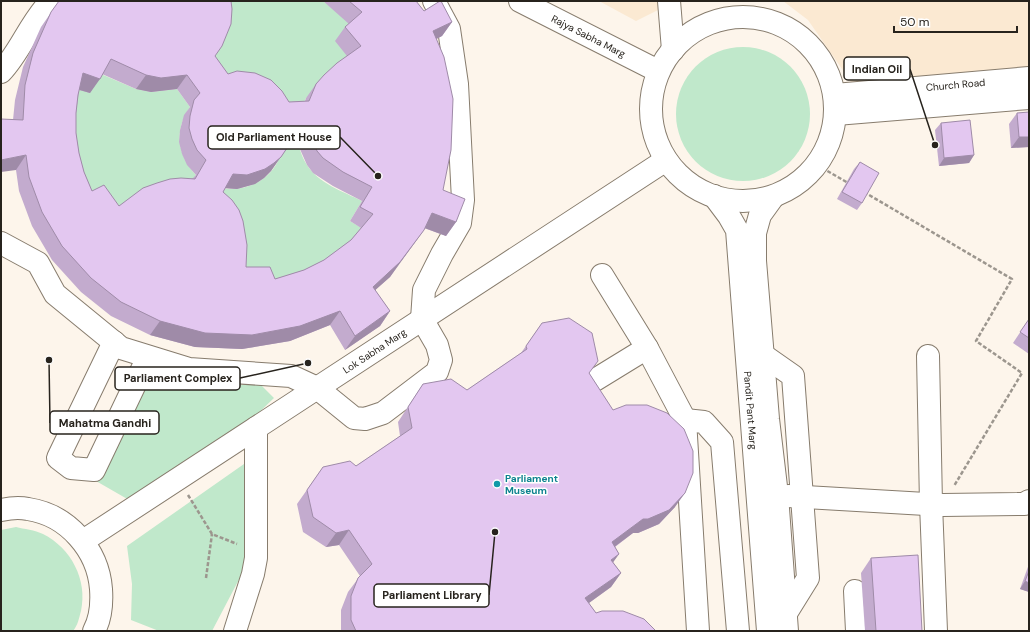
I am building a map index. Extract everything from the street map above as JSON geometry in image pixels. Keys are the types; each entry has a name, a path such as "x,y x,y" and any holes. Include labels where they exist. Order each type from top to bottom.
{"street":[{"path":"1,72 12,58 33,23 51,1"},
{"path":"1,243 38,263 55,294 121,348 189,369 291,376 317,388 354,418 365,419 383,413 437,372 441,360 437,345 422,319 424,290 460,223 463,200 457,84 449,29 434,1"},
{"name":"Rajya Sabha Marg","path":"520,1 658,71"},
{"path":"669,1 673,50"},
{"path":"735,17 754,18 773,22 791,30 806,41 820,57 830,75 835,104 830,141 825,153 817,165 798,184 773,197 744,202 728,200 695,188 679,175 666,160 652,125 651,107 653,89 658,71 673,50 689,35 716,21 735,17"},
{"name":"Church Road","path":"835,104 1029,78"},
{"name":"Church Road","path":"835,104 1029,98"},
{"name":"Lok Sabha Marg","path":"83,541 666,160"},
{"name":"Pandit Pant Marg","path":"714,196 729,216 737,230 768,631"},
{"name":"Pandit Pant Marg","path":"773,197 760,215 755,233 755,261 777,495 786,623"},
{"path":"602,275 647,348 684,420 698,631"},
{"path":"114,342 58,458 71,468 94,470 148,357"},
{"path":"590,383 647,348"},
{"path":"763,355 793,376 808,578 786,623"},
{"path":"928,356 937,505 936,631"},
{"path":"684,420 704,422 722,442 738,631"},
{"path":"235,631 253,574 256,558 256,428"},
{"path":"777,495 937,505 1024,504 1029,501"},
{"path":"1,505 42,512 64,524 83,541 94,561 101,582 102,597 99,629"},
{"path":"855,591 857,631"}],"path":[{"path":"817,165 851,184"},
{"path":"858,188 1012,279 976,341 1022,373 937,505"},
{"path":"178,479 212,534 240,545"},
{"path":"206,578 212,534"}],"shaded area":[{"path":"599,1 676,1 636,21"},
{"path":"783,1 1029,1 1029,68 851,82 808,20"}],"green space":[{"path":"219,1 323,1 352,26 351,60 306,98 302,107 238,86 212,61"},
{"path":"750,47 775,55 786,62 795,71 805,88 809,101 809,127 805,140 795,157 786,166 769,176 756,180 736,181 711,173 700,166 691,157 681,140 677,127 676,107 684,82 691,71 700,62 717,52 730,48"},
{"path":"101,74 136,89 151,92 177,89 190,107 182,125 180,142 185,159 196,175 185,193 109,220 74,187 73,88"},
{"path":"299,147 306,163 318,177 324,182 362,201 350,221 363,229 357,237 294,284 236,281 222,214 223,188 239,188 254,184 272,170 277,163 282,148"},
{"path":"152,370 179,380 205,385 231,386 259,383 274,398 247,424 129,500 96,481"},
{"path":"244,464 245,568 212,631 159,631 131,620 132,584 127,546"},
{"path":"16,527 43,534 53,540 69,556 75,566 82,588 83,599 79,619 73,631 1,631 1,530"}],"building":[{"path":"59,1 231,1 231,24 222,46 215,56 228,74 237,71 255,73 271,80 282,91 289,102 309,101 316,84 324,75 337,63 361,46 345,27 362,12 349,1 416,1 424,11 441,1 452,22 433,31 444,57 453,99 451,150 443,190 465,199 456,222 432,213 424,230 400,262 373,287 390,311 355,336 340,311 300,326 252,335 205,333 160,321 121,302 91,278 62,246 42,212 29,177 26,155 1,160 1,119 23,120 25,85 33,53 51,12","holes":["111,59 146,75 161,78 187,75 200,93 194,100 189,128 197,150 206,160 195,179 170,179 157,183 143,188 119,206 104,185 92,191 84,172 76,133 78,95 83,73 100,79","309,133 317,151 323,158 343,172 372,187 360,207 373,214 351,240 324,260 304,270 275,279 270,267 246,267 247,245 243,221 239,210 232,200 223,192 233,174 247,175 265,169 281,157 287,148 292,134"]},
{"path":"1029,112 1029,137 1019,137 1017,113"},
{"path":"970,120 974,155 944,158 941,123"},
{"path":"860,162 879,173 862,203 842,192"},
{"name":"Parliament Museum","path":"569,318 592,333 598,361 589,373 613,410 626,405 647,405 667,413 684,429 693,451 693,473 685,493 669,510 648,519 643,519 612,542 619,554 611,560 621,573 585,598 596,613 602,611 623,611 644,619 656,631 356,631 351,620 351,596 358,578 372,564 349,530 336,533 313,517 307,490 323,467 350,461 356,466 412,428 408,407 423,384 451,379 467,390 527,349 526,346 542,323"},
{"path":"1029,319 1029,338 1020,332"},
{"path":"918,555 922,631 876,631 871,558"},
{"path":"1029,571 1029,583 1025,581"}],"place":[{"name":"Indian Oil","path":"935,145"},
{"name":"Old Parliament House","path":"378,176"},
{"name":"Mahatma Gandhi","path":"49,360"},
{"name":"Parliament Complex","path":"308,363"},
{"name":"Parliament Museum","path":"497,484"},
{"name":"Parliament Library","path":"495,532"}]}
